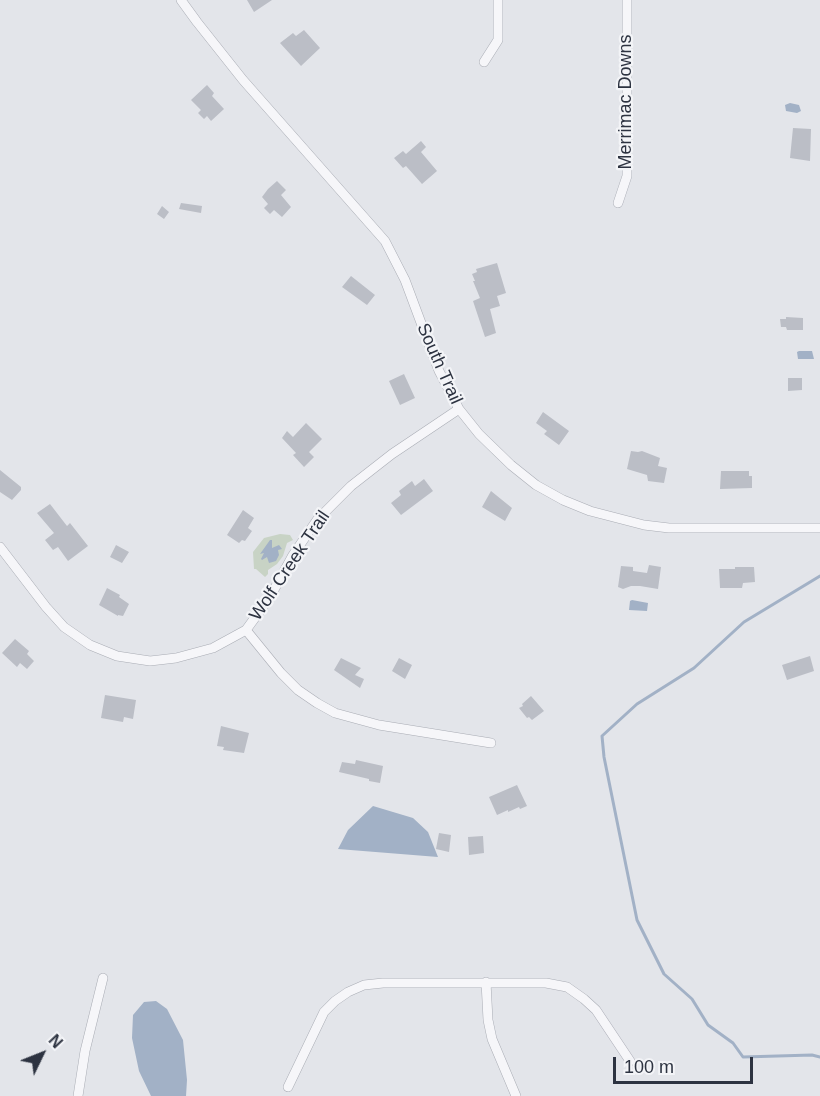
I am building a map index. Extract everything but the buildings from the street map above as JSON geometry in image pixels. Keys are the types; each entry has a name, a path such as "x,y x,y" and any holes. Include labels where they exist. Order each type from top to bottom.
{"street":[{"name":"South Trail","path":"181,0 243,80 385,241 405,280 439,370 459,409 473,428 528,478 562,500 590,511 644,525 669,528 820,528"},
{"path":"484,62 498,40 498,0"},
{"name":"Merrimac Downs","path":"618,203 627,176 627,0"},
{"name":"Wolf Creek Trail","path":"0,547 64,627 90,645 117,656 150,661 176,658 213,648 246,630 270,597 293,555 317,520 351,486 392,454 459,409"},
{"path":"246,630 298,690 316,704 335,713 379,725 491,743"},
{"path":"78,1096 103,978"},
{"path":"486,982 488,1020 492,1039 516,1096"},
{"path":"288,1087 324,1012 348,992 364,985 383,983 546,983 567,987 596,1010 630,1061"}],"green space":[{"path":"280,534 290,535 293,540 287,543 283,556 268,570 265,577 254,569 253,552 264,538"}],"water":[{"path":"790,103 799,105 801,111 797,113 786,111 785,105"},
{"path":"812,351 814,359 798,359 797,352"},
{"path":"272,540 272,548 279,545 282,549 278,550 279,555 276,561 269,563 267,557 261,559 264,553 260,554"},
{"path":"632,600 648,603 647,611 629,610"},
{"path":"373,806 413,818 428,832 438,857 338,849 348,830"},
{"path":"156,1001 167,1009 183,1040 187,1080 186,1096 151,1096 139,1071 132,1038 133,1015 144,1002"}],"waterway":[{"path":"820,576 744,622 694,668 637,704 602,736 604,757 637,920 664,974 692,999 708,1025 733,1043 743,1057 812,1055 820,1057"}]}
